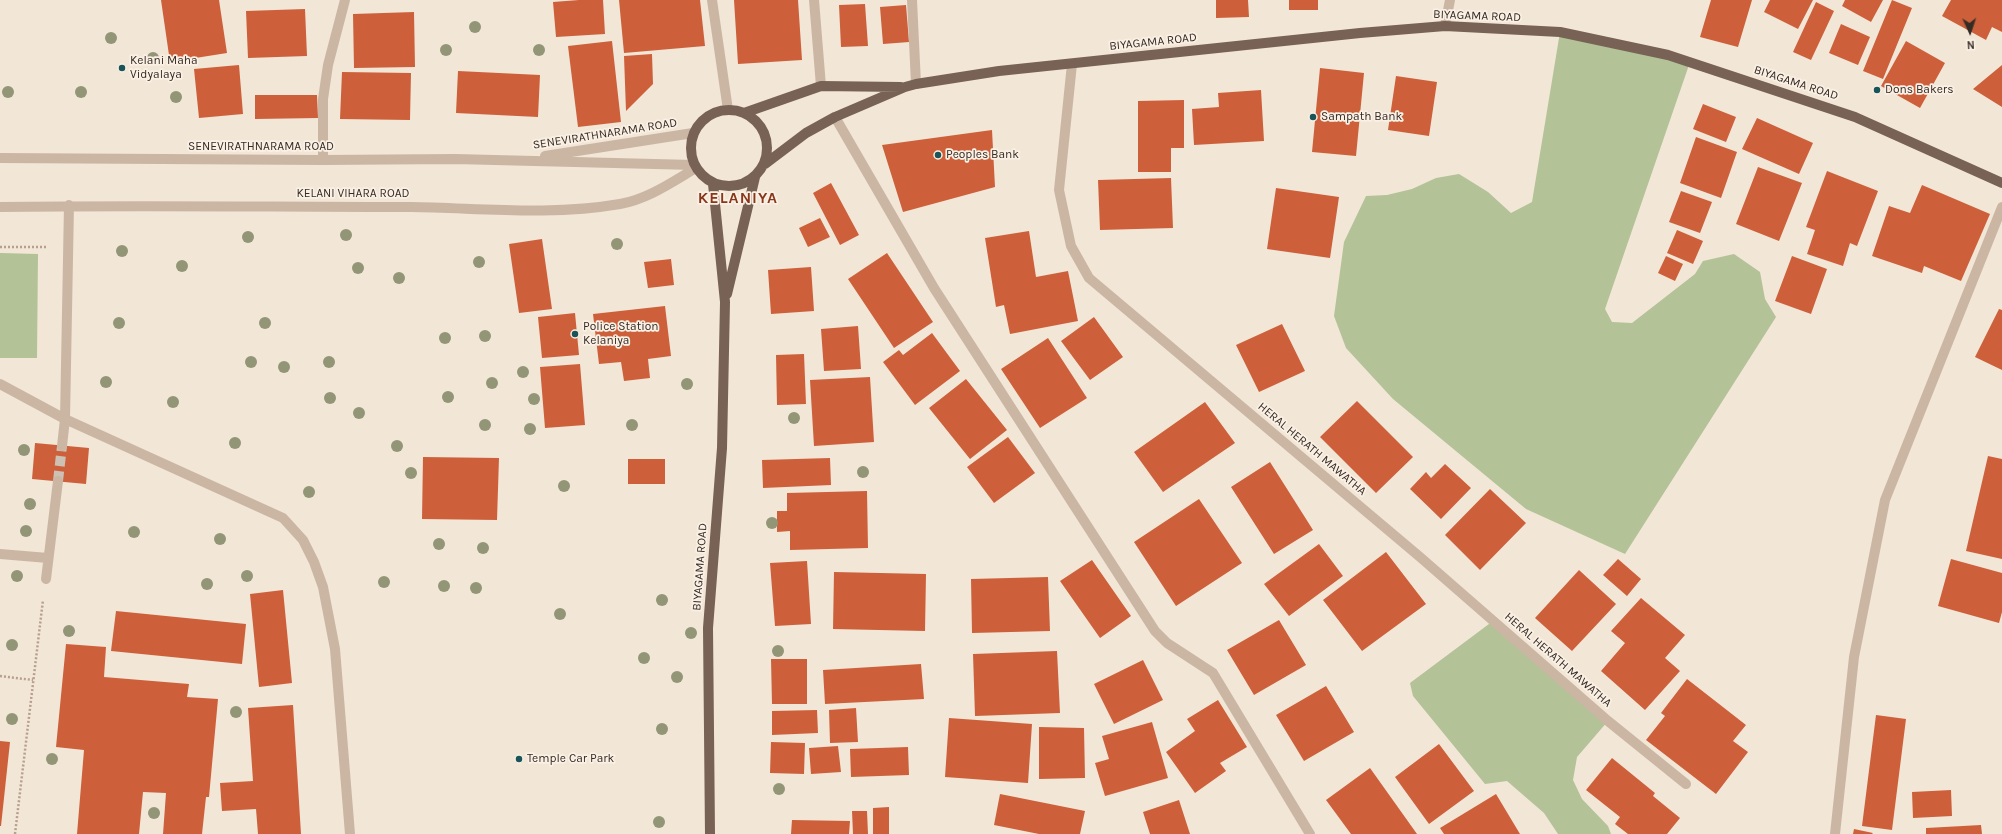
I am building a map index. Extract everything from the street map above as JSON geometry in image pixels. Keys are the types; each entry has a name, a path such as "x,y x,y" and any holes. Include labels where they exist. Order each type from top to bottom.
{"main road":[{"name":"BIYAGAMA ROAD","path":"765,164 806,133 835,117 905,87 916,84 999,71 1445,26 1560,32 1668,55 1855,117 2002,183"},
{"name":"BIYAGAMA ROAD","path":"744,113 821,86 905,87"},
{"path":"728,110 744,113 756,120 765,133 768,148 765,164 755,177 742,185 728,187 713,184 700,175 695,167 690,148 693,133 702,120 718,111 728,110"},
{"name":"BIYAGAMA ROAD","path":"725,302 755,177"},
{"name":"BIYAGAMA ROAD","path":"710,834 708,628 722,448 725,302 713,184"}],"street":[{"path":"323,160 323,99 328,65 345,0"},
{"path":"712,0 728,110"},
{"path":"814,0 821,86"},
{"path":"912,0 916,84"},
{"path":"1445,26 1450,0"},
{"name":"HERAL HERATH MAWATHA","path":"1072,64 1059,190 1071,246 1089,278 1360,506 1608,720 1686,784"},
{"path":"835,117 934,288 1155,631 1167,643 1213,673 1310,834"},
{"name":"SENEVIRATHNARAMA ROAD","path":"521,160 693,133"},
{"name":"SENEVIRATHNARAMA ROAD","path":"0,158 521,160 695,167"},
{"name":"KELANI VIHARA ROAD","path":"0,207 69,205 423,207 528,212 563,210 620,204 649,195 695,167"},
{"path":"62,446 65,419 69,205"},
{"path":"1835,834 1854,657 1885,500 2002,207"},
{"path":"0,384 65,419 283,518 303,540 314,562 323,587 335,649 350,834"},
{"path":"46,579 58,481"},
{"path":"0,554 48,558"}],"path":[{"path":"0,248 32,247"},
{"path":"15,834 46,579"},
{"path":"0,676 34,680"}],"green space":[{"path":"1560,32 1690,62 1605,309 1612,322 1632,323 1695,274 1703,261 1734,254 1760,272 1765,299 1776,317 1625,554 1526,509 1393,399 1346,348 1334,316 1344,242 1366,196 1387,195 1412,189 1436,178 1459,174 1488,192 1511,213 1532,202"},
{"path":"0,253 38,254 37,358 0,358"},
{"path":"1493,621 1608,721 1577,757 1573,780 1582,799 1608,826 1611,834 1558,834 1544,813 1507,781 1485,784 1413,696 1410,683"}],"building":[{"path":"161,0 219,0 227,53 170,62"},
{"path":"603,0 605,34 556,37 553,2"},
{"path":"619,0 700,0 705,46 624,53"},
{"path":"734,0 798,0 802,60 738,64"},
{"path":"1216,0 1248,0 1249,17 1216,18"},
{"path":"1289,0 1318,0 1318,10 1289,10"},
{"path":"1711,0 1752,0 1738,47 1700,37"},
{"path":"1770,0 1813,0 1798,29 1764,12"},
{"path":"1845,0 1883,0 1871,22 1842,6"},
{"path":"1892,0 1912,8 1883,79 1863,71"},
{"path":"1951,0 2002,0 2002,32 1992,27 1986,40 1942,16"},
{"path":"1816,2 1834,11 1811,60 1793,52"},
{"path":"865,4 868,46 841,47 839,5"},
{"path":"906,5 909,42 883,44 880,7"},
{"path":"305,9 307,56 248,58 246,11"},
{"path":"414,12 415,67 354,68 353,14"},
{"path":"1841,24 1870,37 1858,65 1829,53"},
{"path":"612,41 621,122 578,127 568,46"},
{"path":"1906,41 1945,63 1920,108 1881,86"},
{"path":"652,54 653,84 626,111 624,56"},
{"path":"239,65 243,114 199,118 194,69"},
{"path":"2002,65 2002,107 1973,89"},
{"path":"1320,68 1364,73 1356,156 1312,152"},
{"path":"458,71 540,75 538,117 456,113"},
{"path":"342,72 411,73 410,120 340,119"},
{"path":"1396,76 1437,82 1429,136 1388,130"},
{"path":"1261,90 1264,141 1194,145 1192,109 1219,107 1218,93"},
{"path":"255,95 317,95 318,118 255,119"},
{"path":"1184,100 1184,148 1171,148 1171,172 1138,172 1138,101"},
{"path":"1703,104 1736,117 1726,142 1693,129"},
{"path":"1757,118 1813,143 1799,174 1742,149"},
{"path":"992,130 995,187 903,212 882,145"},
{"path":"1696,137 1737,152 1721,198 1680,183"},
{"path":"1758,167 1802,183 1779,241 1736,224"},
{"path":"1827,171 1878,191 1857,246 1850,243 1843,266 1807,254 1815,230 1806,227"},
{"path":"1171,178 1173,228 1100,230 1098,180"},
{"path":"831,183 859,235 840,245 813,193"},
{"path":"1922,185 1990,214 1961,281 1924,266 1922,273 1872,256 1889,206 1910,213"},
{"path":"1276,188 1339,197 1330,258 1267,249"},
{"path":"1681,191 1712,202 1700,233 1669,222"},
{"path":"820,218 830,237 808,247 799,228"},
{"path":"1677,230 1703,241 1693,264 1667,253"},
{"path":"1029,231 1036,277 1068,271 1078,321 1010,334 1004,305 996,307 985,238"},
{"path":"542,239 552,309 519,313 509,244"},
{"path":"887,253 933,322 894,348 848,279"},
{"path":"1666,256 1683,264 1675,281 1658,273"},
{"path":"1792,256 1827,269 1811,314 1775,301"},
{"path":"671,259 674,285 648,288 644,262"},
{"path":"811,267 814,311 771,314 768,270"},
{"path":"665,306 671,356 648,359 650,378 624,381 621,362 599,364 593,314"},
{"path":"1999,309 2002,310 2002,370 1975,357"},
{"path":"575,313 579,355 542,358 538,317"},
{"path":"1094,317 1123,357 1090,380 1061,341"},
{"path":"1282,324 1305,371 1259,392 1236,345"},
{"path":"858,326 861,369 824,371 821,329"},
{"path":"932,333 960,371 915,405 883,362 899,350 903,355"},
{"path":"1048,338 1087,398 1040,428 1001,369"},
{"path":"804,354 806,404 777,405 776,355"},
{"path":"580,364 585,425 545,428 540,367"},
{"path":"870,377 874,442 814,446 810,380"},
{"path":"966,379 1007,430 970,459 929,408"},
{"path":"1357,401 1413,457 1376,493 1320,437"},
{"path":"1205,402 1235,443 1163,492 1134,452"},
{"path":"1008,437 1035,473 994,503 967,467"},
{"path":"35,443 89,448 86,484 32,479"},
{"path":"1988,456 2002,459 2002,559 1966,551"},
{"path":"423,457 499,458 497,520 422,519"},
{"path":"830,458 831,485 763,488 762,460"},
{"path":"628,459 665,459 665,484 628,484"},
{"path":"1270,462 1313,530 1274,554 1231,487"},
{"path":"1445,464 1471,488 1441,519 1410,489 1426,472 1431,478"},
{"path":"1490,489 1526,523 1480,570 1445,535"},
{"path":"867,491 868,548 790,550 790,531 777,532 777,511 787,511 787,493"},
{"path":"1199,499 1242,563 1176,606 1134,542"},
{"path":"1319,544 1343,576 1289,616 1264,584"},
{"path":"1386,552 1426,604 1362,651 1323,600"},
{"path":"1618,559 1641,579 1627,596 1603,575"},
{"path":"1951,559 2002,573 2002,612 1999,623 1938,606"},
{"path":"1092,560 1131,616 1100,638 1060,581"},
{"path":"807,561 811,624 775,626 770,563"},
{"path":"1579,570 1616,604 1572,651 1535,618"},
{"path":"834,572 926,574 925,631 833,629"},
{"path":"1048,577 1050,631 972,633 971,579"},
{"path":"283,590 292,683 259,687 250,594"},
{"path":"1641,598 1685,635 1665,658 1680,671 1645,710 1601,671 1625,643 1611,631"},
{"path":"116,611 246,624 242,664 111,651"},
{"path":"1279,620 1306,665 1254,695 1227,650"},
{"path":"66,644 106,647 104,677 189,684 187,697 218,699 209,797 206,797 202,834 163,834 166,793 143,792 139,834 77,834 84,750 56,747"},
{"path":"1057,651 1060,713 975,716 973,654"},
{"path":"771,659 807,659 807,704 772,704"},
{"path":"1143,660 1163,700 1114,724 1094,684"},
{"path":"921,664 924,699 825,704 823,670"},
{"path":"1687,679 1746,725 1733,741 1748,752 1716,794 1646,740 1665,716 1661,713"},
{"path":"1326,686 1354,732 1304,761 1276,715"},
{"path":"1218,700 1247,747 1220,763 1226,771 1195,793 1166,752 1195,731 1187,719"},
{"path":"293,705 301,834 258,834 256,809 222,811 220,783 253,781 248,708"},
{"path":"856,708 858,742 830,743 829,710"},
{"path":"817,710 818,733 772,735 772,711"},
{"path":"1876,715 1906,719 1892,830 1862,826"},
{"path":"949,718 1032,724 1028,783 945,777"},
{"path":"1152,722 1168,778 1105,796 1095,763 1109,759 1102,736"},
{"path":"1039,727 1084,728 1085,778 1039,779"},
{"path":"0,741 10,742 1,826 0,826"},
{"path":"771,742 805,743 804,774 770,773"},
{"path":"1439,744 1474,791 1429,824 1395,777"},
{"path":"838,746 841,772 811,774 809,748"},
{"path":"908,747 909,775 851,777 850,749"},
{"path":"1612,758 1655,793 1653,796 1680,818 1667,834 1628,834 1615,824 1620,817 1586,790"},
{"path":"1370,768 1417,834 1351,834 1326,800"},
{"path":"1951,790 1952,816 1913,818 1912,792"},
{"path":"1000,794 1085,811 1080,834 1039,834 994,825"},
{"path":"1496,794 1520,834 1444,834 1440,828"},
{"path":"1179,800 1190,834 1150,834 1143,812"},
{"path":"889,807 889,834 873,834 873,808"},
{"path":"852,811 867,811 868,834 853,834"},
{"path":"792,820 850,821 849,834 791,834"},
{"path":"1981,825 1982,834 1926,834 1926,828"},
{"path":"1854,829 1873,833 1853,834"}],"tunnel":[{"path":"58,481 62,446"}],"place":[{"name":"Kelani Maha Vidyalaya","path":"122,68"},
{"name":"Dons Bakers","path":"1877,90"},
{"name":"Sampath Bank","path":"1313,117"},
{"name":"Peoples Bank","path":"938,155"},
{"name":"Police Station Kelaniya","path":"575,334"},
{"name":"Temple Car Park","path":"519,759"}],"district":[{"name":"KELANIYA","path":"738,198"}]}
